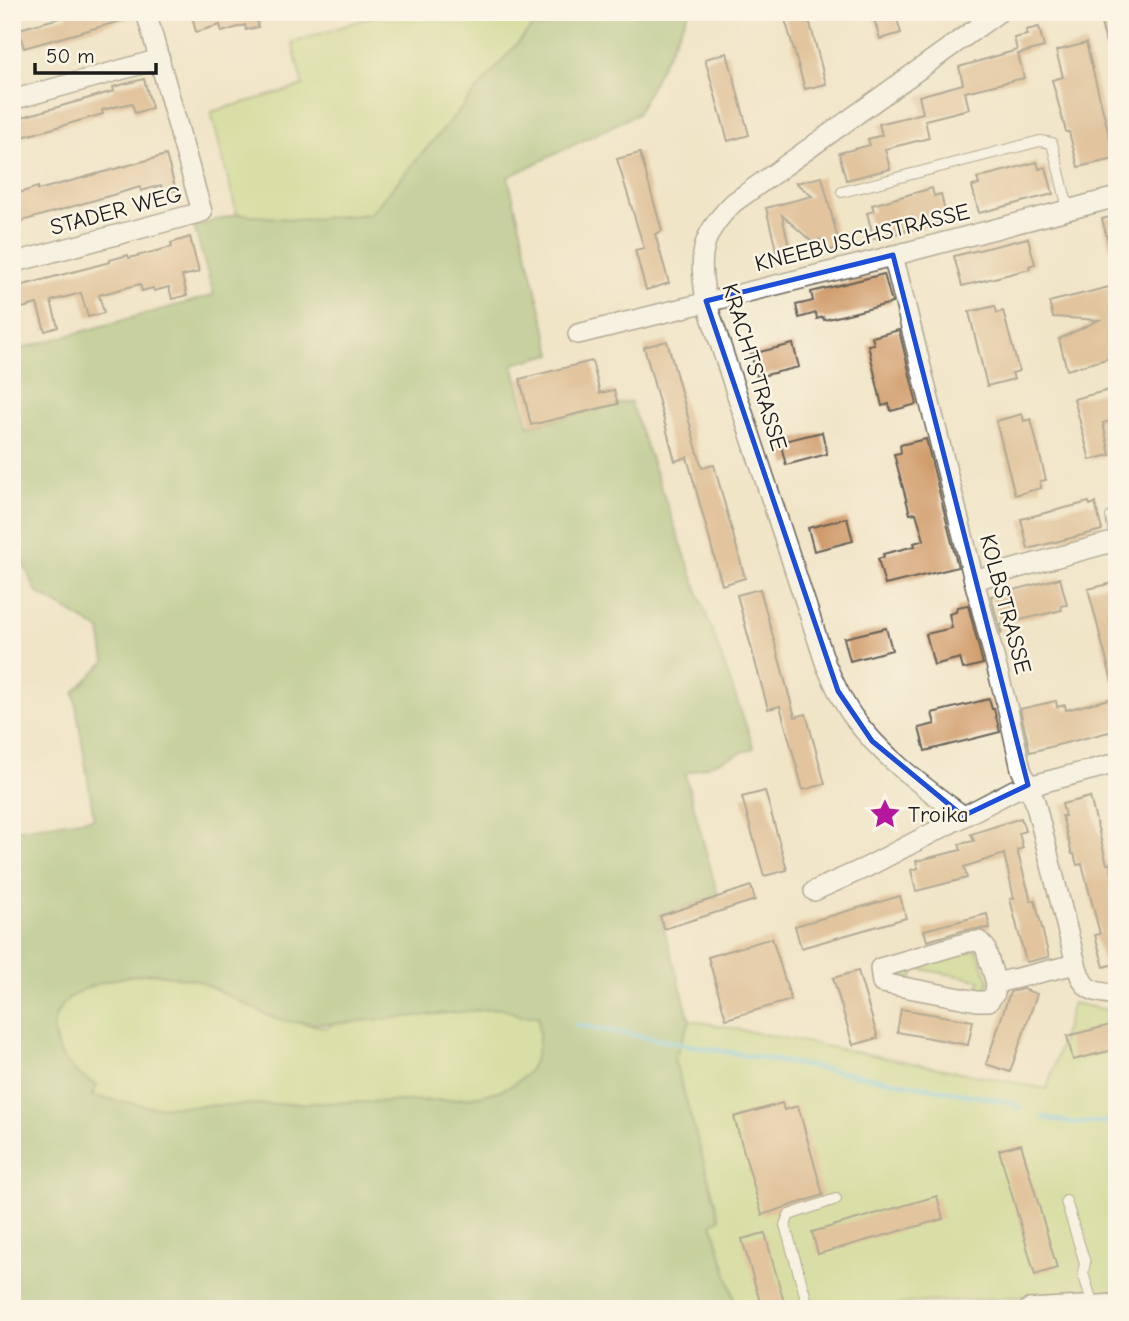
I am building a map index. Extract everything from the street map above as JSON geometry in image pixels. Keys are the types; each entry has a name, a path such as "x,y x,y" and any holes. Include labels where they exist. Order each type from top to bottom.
{"street":[{"name":"STADER WEG","path":"12,263 202,212 146,12"},
{"name":"KRACHTSTRASSE","path":"963,816 899,768 872,741 852,716 838,691 826,665 706,301 702,273 705,243 714,223 733,202 999,12"},
{"path":"12,100 160,59"},
{"name":"KNEEBUSCHSTRASSE","path":"578,334 1117,197"},
{"name":"KOLBSTRASSE","path":"893,255 1021,769 1035,802 1081,982 1092,991 1117,995"},
{"path":"974,580 1116,541"},
{"path":"814,891 867,867 1014,790 1117,763"},
{"path":"979,941 985,947 996,983 995,993 989,1001 977,1001 883,983 880,968 979,941"},
{"path":"996,983 1076,964"},
{"path":"1029,1309 1117,1304"}],"lane":[{"path":"842,192 1040,141 1052,143 1068,208"},
{"path":"1116,541 1111,517 1117,515"},
{"path":"809,1309 785,1225 789,1215 836,1199"},
{"path":"1066,1201 1093,1305"}],"highlighted area":[{"path":"893,255 1028,785 963,816 872,741 838,691 706,301"}],"green space":[{"path":"387,12 552,12 529,30 370,214 297,220 237,214 211,112 303,86 292,43"},
{"path":"552,12 689,12 637,114 508,177 552,354 513,364 529,426 630,401 754,748 685,774 718,896 660,915 690,1020 674,1059 720,1219 712,1223 737,1309 12,1309 12,830 94,818 74,692 105,662 100,630 37,592 17,551 12,533 12,351 214,295 194,227 237,214 297,220 370,214 529,30","holes":["153,973 197,980 271,1017 292,1022 332,1024 503,1008 521,1016 538,1016 539,1039 536,1057 529,1070 518,1081 505,1088 488,1094 449,1100 153,1107 92,1096 97,1085 72,1069 56,1044 54,1025 59,1010 69,998 101,983 137,975"]},
{"path":"977,950 989,981 986,989 978,992 980,980 915,968 912,980 904,976 909,966"},
{"path":"153,973 197,980 271,1017 327,1028 336,1021 503,1008 521,1016 538,1016 538,1055 530,1071 511,1086 486,1095 449,1100 153,1107 91,1096 96,1085 71,1068 56,1042 54,1024 59,1009 70,997 102,982"},
{"path":"1073,1003 1117,1012 1117,1291 910,1303 871,1309 737,1309 712,1222 720,1219 674,1059 690,1020 1047,1089"}],"building":[{"path":"66,12 134,12 135,17 24,48 19,29 67,16"},
{"path":"191,12 276,12 276,16 257,21 258,27 246,30 245,25 222,32 220,25 196,32"},
{"path":"783,12 807,12 826,84 805,89"},
{"path":"872,12 895,12 901,33 880,39"},
{"path":"1117,12 1117,67 1112,67 1099,15"},
{"path":"1039,27 1044,47 1018,54 1024,78 965,92 969,109 925,120 929,138 885,149 890,169 846,180 839,153 870,145 868,139 882,135 879,124 923,113 919,96 963,84 959,67 1017,50 1014,38 1027,35 1026,30"},
{"path":"1086,43 1115,159 1078,167 1052,80 1063,77 1056,51"},
{"path":"727,53 749,135 728,141 705,59"},
{"path":"144,79 152,108 135,113 132,103 102,110 103,114 12,140 12,120 114,91 113,87"},
{"path":"640,153 662,231 655,234 669,283 646,290 635,250 644,248 617,159"},
{"path":"166,155 176,190 164,193 161,185 141,191 140,187 12,224 12,195"},
{"path":"1037,162 1039,169 1046,167 1053,194 979,213 972,186 979,185 977,178"},
{"path":"822,177 840,248 826,251 824,239 812,242 782,215 790,251 777,254 766,208 812,196 796,183"},
{"path":"932,188 934,196 941,194 947,221 874,239 867,213 874,211 872,205"},
{"path":"1117,215 1117,257 1112,257 1102,219"},
{"path":"190,237 199,272 182,276 187,295 172,299 169,287 142,291 140,284 99,295 104,313 88,317 81,293 51,301 58,327 45,331 37,304 22,308 16,287 128,255 129,258 172,247 171,243"},
{"path":"1028,238 1035,264 1029,266 1030,269 962,286 954,256"},
{"path":"884,274 892,303 824,320 823,317 817,319 816,313 799,318 796,305 813,301 811,292"},
{"path":"1117,285 1117,356 1067,370 1059,339 1099,320 1053,317 1049,302"},
{"path":"995,306 997,313 1003,311 1019,371 1012,373 1014,379 987,386 969,312"},
{"path":"899,330 917,404 891,411 889,404 882,406 868,345 874,344 872,337"},
{"path":"667,341 702,468 714,465 745,578 722,585 687,457 675,461 644,347"},
{"path":"793,344 799,367 757,377 751,354"},
{"path":"592,361 600,393 614,390 618,404 531,425 520,379"},
{"path":"1117,388 1117,419 1103,423 1110,455 1090,460 1074,399"},
{"path":"1022,414 1024,421 1031,419 1046,480 1040,481 1041,488 1015,495 996,421"},
{"path":"822,432 827,454 786,465 780,442"},
{"path":"926,439 958,567 885,585 878,559 884,557 883,554 915,546 914,543 924,540 916,513 910,514 894,454 901,453 900,445"},
{"path":"1089,502 1090,505 1095,503 1102,530 1028,549 1021,519"},
{"path":"847,518 853,541 814,551 808,528"},
{"path":"1060,578 1067,605 1061,606 1062,610 1000,625 1001,634 991,596"},
{"path":"1117,582 1117,681 1112,681 1088,589"},
{"path":"760,589 795,717 806,714 825,784 803,790 780,706 768,709 737,595"},
{"path":"968,605 983,664 963,669 960,658 934,665 926,634 952,628 949,614 956,612 957,607"},
{"path":"886,628 892,650 850,661 844,638"},
{"path":"1117,697 1117,730 1030,752 1020,709 1056,701 1057,707 1065,705 1066,710"},
{"path":"989,699 1000,732 925,751 919,728 935,724 932,713"},
{"path":"765,791 787,870 764,876 742,797"},
{"path":"1090,797 1107,864 1110,864 1117,891 1117,963 1104,967 1095,935 1100,934 1082,864 1077,865 1072,854 1062,816 1065,816 1062,804"},
{"path":"1021,818 1025,831 1019,833 1023,848 1017,850 1031,901 1035,900 1049,957 1026,962 1010,899 1014,898 1004,854 964,867 967,878 916,891 911,870 918,868 916,861 961,850 959,844 974,841 971,834"},
{"path":"751,886 755,900 664,929 660,916"},
{"path":"900,896 906,918 801,948 795,926"},
{"path":"987,914 990,928 965,930 927,941 924,930"},
{"path":"772,938 791,1000 726,1019 708,957"},
{"path":"858,971 878,1038 853,1045 833,978"},
{"path":"1023,989 1037,994 1010,1072 986,1064 1010,992"},
{"path":"901,1009 973,1021 968,1045 897,1032"},
{"path":"1111,1025 1117,1049 1073,1060 1067,1036"},
{"path":"782,1103 784,1110 798,1106 823,1195 762,1215 734,1117"},
{"path":"1021,1144 1057,1268 1035,1275 999,1150"},
{"path":"937,1196 943,1219 818,1254 812,1232"},
{"path":"765,1233 786,1309 762,1309 742,1239"}],"waterway":[{"path":"577,1025 1009,1102 1021,1108"},
{"path":"1042,1117 1073,1123 1117,1122"}],"place":[{"name":"Troika","path":"885,814"}]}
